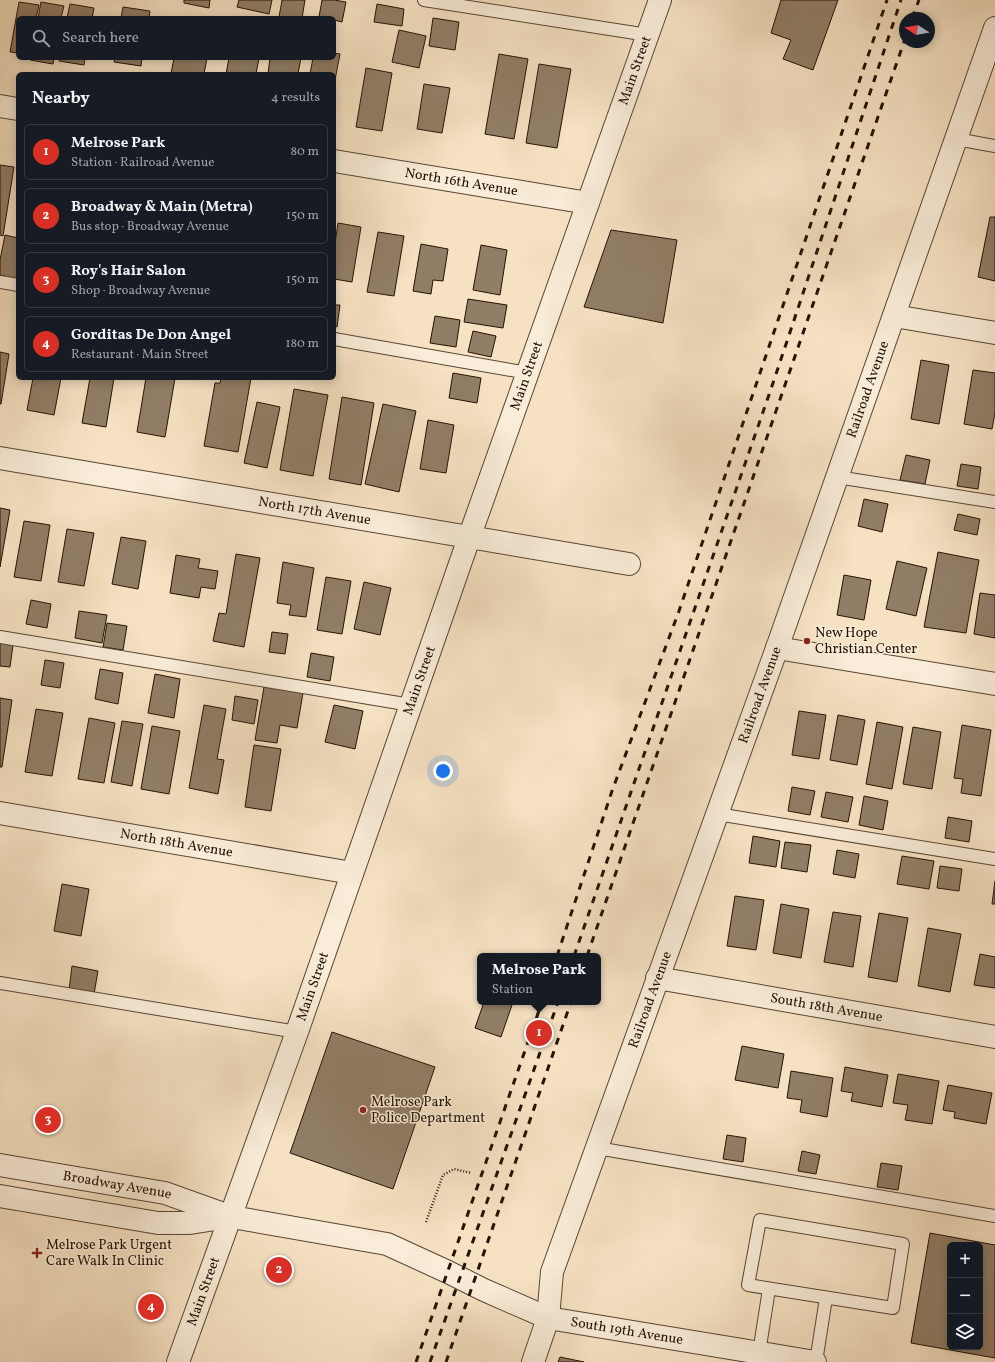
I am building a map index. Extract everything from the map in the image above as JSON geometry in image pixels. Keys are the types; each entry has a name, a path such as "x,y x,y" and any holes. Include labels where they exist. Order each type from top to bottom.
{"street":[{"name":"Main Street","path":"178,1362 232,1217 469,538 660,0"},
{"name":"Railroad Avenue","path":"533,1362 548,1318 552,1272 777,648 995,28"},
{"path":"0,106 16,109"},
{"name":"North 16th Avenue","path":"336,161 588,203"},
{"path":"894,316 995,333"},
{"name":"North 17th Avenue","path":"0,458 629,564"},
{"path":"777,648 995,684"},
{"name":"North 18th Avenue","path":"0,814 352,873"},
{"name":"South 18th Avenue","path":"657,978 995,1037"},
{"name":"Broadway Avenue","path":"0,1165 165,1193 232,1217 387,1244 448,1272"},
{"name":"Broadway Avenue","path":"0,1196 158,1223 190,1222 232,1217"},
{"name":"South 19th Avenue","path":"448,1272 484,1290 548,1318 815,1362"}],"lane":[{"path":"424,0 648,35"},
{"path":"956,139 995,146"},
{"path":"0,282 16,285"},
{"path":"336,339 528,372"},
{"path":"837,477 995,502"},
{"path":"0,637 411,705"},
{"path":"717,814 995,859"},
{"path":"0,983 297,1032"},
{"path":"597,1148 995,1216"},
{"path":"760,1220 903,1244 893,1308 826,1298 748,1286 760,1220"},
{"path":"759,1353 769,1289"},
{"path":"815,1362 826,1298"}],"path":[{"path":"426,1222 443,1175 454,1169 471,1173"}],"building":[{"path":"184,0 210,0 209,8 184,3"},
{"path":"239,0 272,0 269,14 237,7"},
{"path":"282,0 305,0 302,16 279,16"},
{"path":"322,0 346,2 342,22 336,20 336,16 319,16"},
{"path":"781,0 838,0 813,70 783,59 791,40 771,33"},
{"path":"19,2 39,5 36,16 16,16"},
{"path":"41,2 64,6 62,16 38,16"},
{"path":"70,4 94,8 92,16 67,16"},
{"path":"377,4 404,9 402,26 374,22"},
{"path":"123,7 150,11 149,16 121,16"},
{"path":"433,18 459,22 455,50 429,46"},
{"path":"16,19 16,53 10,52"},
{"path":"399,30 426,36 419,68 392,62"},
{"path":"336,53 340,54 336,75 336,72 310,72 313,60 336,60"},
{"path":"499,54 528,59 514,139 485,134"},
{"path":"30,60 54,60 53,64"},
{"path":"59,60 85,60 84,65"},
{"path":"114,60 142,60 141,66 114,62"},
{"path":"174,60 207,60 204,72 171,72"},
{"path":"229,60 259,60 256,72 226,72"},
{"path":"270,60 301,60 298,72 268,72"},
{"path":"539,64 571,69 557,148 526,143"},
{"path":"366,68 392,73 382,131 356,127"},
{"path":"424,84 450,88 442,133 417,129"},
{"path":"0,165 14,167 3,236 0,235"},
{"path":"990,217 995,217 995,281 978,277"},
{"path":"338,223 361,227 352,282 336,279 336,236"},
{"path":"611,230 677,240 663,323 584,307"},
{"path":"378,232 404,236 394,296 367,292"},
{"path":"5,235 16,238 16,279 0,275 0,260"},
{"path":"421,244 448,249 443,281 433,280 431,294 413,291"},
{"path":"481,245 507,250 500,295 473,290"},
{"path":"468,299 507,305 503,328 464,322"},
{"path":"336,305 340,305 337,327"},
{"path":"435,316 460,320 456,347 430,343"},
{"path":"473,331 496,336 491,357 468,352"},
{"path":"0,352 9,354 1,404 0,404"},
{"path":"921,360 949,365 939,424 911,419"},
{"path":"973,370 995,373 995,413 992,429 964,424"},
{"path":"453,373 481,378 477,403 449,398"},
{"path":"33,380 61,380 54,415 27,410"},
{"path":"90,380 114,380 106,427 82,423"},
{"path":"146,380 175,380 165,437 137,432"},
{"path":"221,380 251,380 238,452 204,446 215,383 220,383"},
{"path":"294,389 328,395 313,476 280,470"},
{"path":"342,397 374,403 361,485 329,479"},
{"path":"257,402 280,407 267,468 244,463"},
{"path":"383,404 416,411 399,492 365,484"},
{"path":"428,420 454,425 446,473 420,469"},
{"path":"906,455 930,460 925,484 900,480"},
{"path":"961,464 981,467 978,489 957,486"},
{"path":"864,499 888,504 882,532 858,526"},
{"path":"0,508 10,510 0,567"},
{"path":"958,514 980,519 977,535 954,530"},
{"path":"24,521 50,525 41,581 14,577"},
{"path":"67,529 94,533 84,586 58,582"},
{"path":"121,537 146,541 138,589 112,584"},
{"path":"938,552 979,560 966,633 924,627"},
{"path":"236,554 260,558 244,647 213,641 219,613 226,614"},
{"path":"176,555 200,559 198,568 218,571 215,589 201,587 199,598 170,593"},
{"path":"897,561 927,568 916,616 886,609"},
{"path":"283,562 314,568 306,617 289,615 291,605 277,603"},
{"path":"844,575 871,580 864,620 837,615"},
{"path":"326,577 351,581 342,634 317,630"},
{"path":"364,582 391,588 380,635 354,629"},
{"path":"980,593 995,595 995,638 974,634"},
{"path":"31,600 51,604 47,628 26,624"},
{"path":"79,611 107,615 102,643 75,638"},
{"path":"107,623 127,626 123,650 103,647"},
{"path":"272,632 288,634 285,654 269,652"},
{"path":"0,643 13,645 10,667 0,666"},
{"path":"311,653 334,657 330,681 307,677"},
{"path":"45,660 64,663 60,688 41,685"},
{"path":"100,669 123,673 118,704 95,699"},
{"path":"155,674 180,679 174,718 148,713"},
{"path":"264,687 303,693 297,728 280,725 277,743 255,740"},
{"path":"235,696 258,700 254,724 232,720"},
{"path":"0,698 12,700 2,767 0,767"},
{"path":"204,705 226,709 217,759 224,760 218,794 189,788"},
{"path":"334,705 363,711 355,749 325,742"},
{"path":"36,709 63,713 52,776 25,772"},
{"path":"799,711 826,715 819,759 792,755"},
{"path":"838,715 865,720 857,765 830,760"},
{"path":"89,718 115,723 104,783 78,779"},
{"path":"122,721 143,724 132,786 111,782"},
{"path":"877,722 903,727 892,789 866,784"},
{"path":"962,725 991,730 981,796 961,793 963,779 954,778"},
{"path":"152,726 180,731 169,794 141,789"},
{"path":"913,727 941,732 932,789 903,784"},
{"path":"254,745 281,749 271,811 245,807"},
{"path":"792,787 815,791 810,815 788,811"},
{"path":"826,792 853,797 848,822 821,817"},
{"path":"864,796 888,801 883,830 859,825"},
{"path":"948,817 972,821 969,842 945,838"},
{"path":"753,836 780,841 776,867 749,863"},
{"path":"785,842 811,845 807,872 781,868"},
{"path":"837,850 859,854 855,878 833,874"},
{"path":"902,856 934,861 929,889 897,884"},
{"path":"940,866 962,869 959,891 937,888"},
{"path":"995,881 995,904 992,904"},
{"path":"62,884 89,889 81,936 54,931"},
{"path":"735,896 764,900 756,950 727,946"},
{"path":"781,904 809,909 801,958 773,953"},
{"path":"833,912 861,916 853,967 824,962"},
{"path":"879,913 908,918 897,982 868,977"},
{"path":"928,928 961,934 950,992 918,986"},
{"path":"980,954 995,957 995,988 974,985"},
{"path":"72,966 98,971 94,994 69,990"},
{"path":"483,1005 512,1005 501,1037 475,1028"},
{"name":"Melrose Park Police Department","path":"332,1032 435,1067 393,1189 290,1153"},
{"path":"742,1046 784,1054 778,1088 735,1080"},
{"path":"845,1067 888,1075 882,1107 851,1101 853,1093 841,1091"},
{"path":"791,1071 833,1078 827,1117 800,1112 802,1100 787,1098"},
{"path":"898,1074 939,1081 932,1124 905,1120 908,1105 893,1103"},
{"path":"948,1085 992,1093 986,1124 954,1118 955,1112 943,1110"},
{"path":"727,1135 746,1138 743,1162 723,1159"},
{"path":"802,1151 820,1155 816,1174 798,1171"},
{"path":"881,1163 902,1166 898,1190 877,1187"},
{"path":"930,1233 979,1242 947,1242 947,1349 911,1343"},
{"path":"983,1243 995,1245 995,1358 950,1350 983,1350"},
{"path":"560,1357 584,1362 558,1362"}],"railway":[{"path":"558,953 612,791 679,611 887,0"},
{"path":"575,953 771,389 901,0"},
{"path":"914,12 919,0"},
{"path":"588,953 902,48"},
{"path":"416,1362 541,1005"},
{"path":"430,1362 557,1005"},
{"path":"446,1362 570,1005"}],"place":[{"name":"New Hope Christian Center","path":"807,641"},
{"name":"Melrose Park","path":"539,1033"},
{"name":"Melrose Park Police Department","path":"363,1110"},
{"name":"Roy's Hair Salon","path":"48,1120"},
{"name":"Melrose Park Urgent Care Walk In Clinic","path":"37,1253"},
{"name":"Broadway & Main (Metra)","path":"279,1270"},
{"name":"Gorditas De Don Angel","path":"151,1307"}]}
